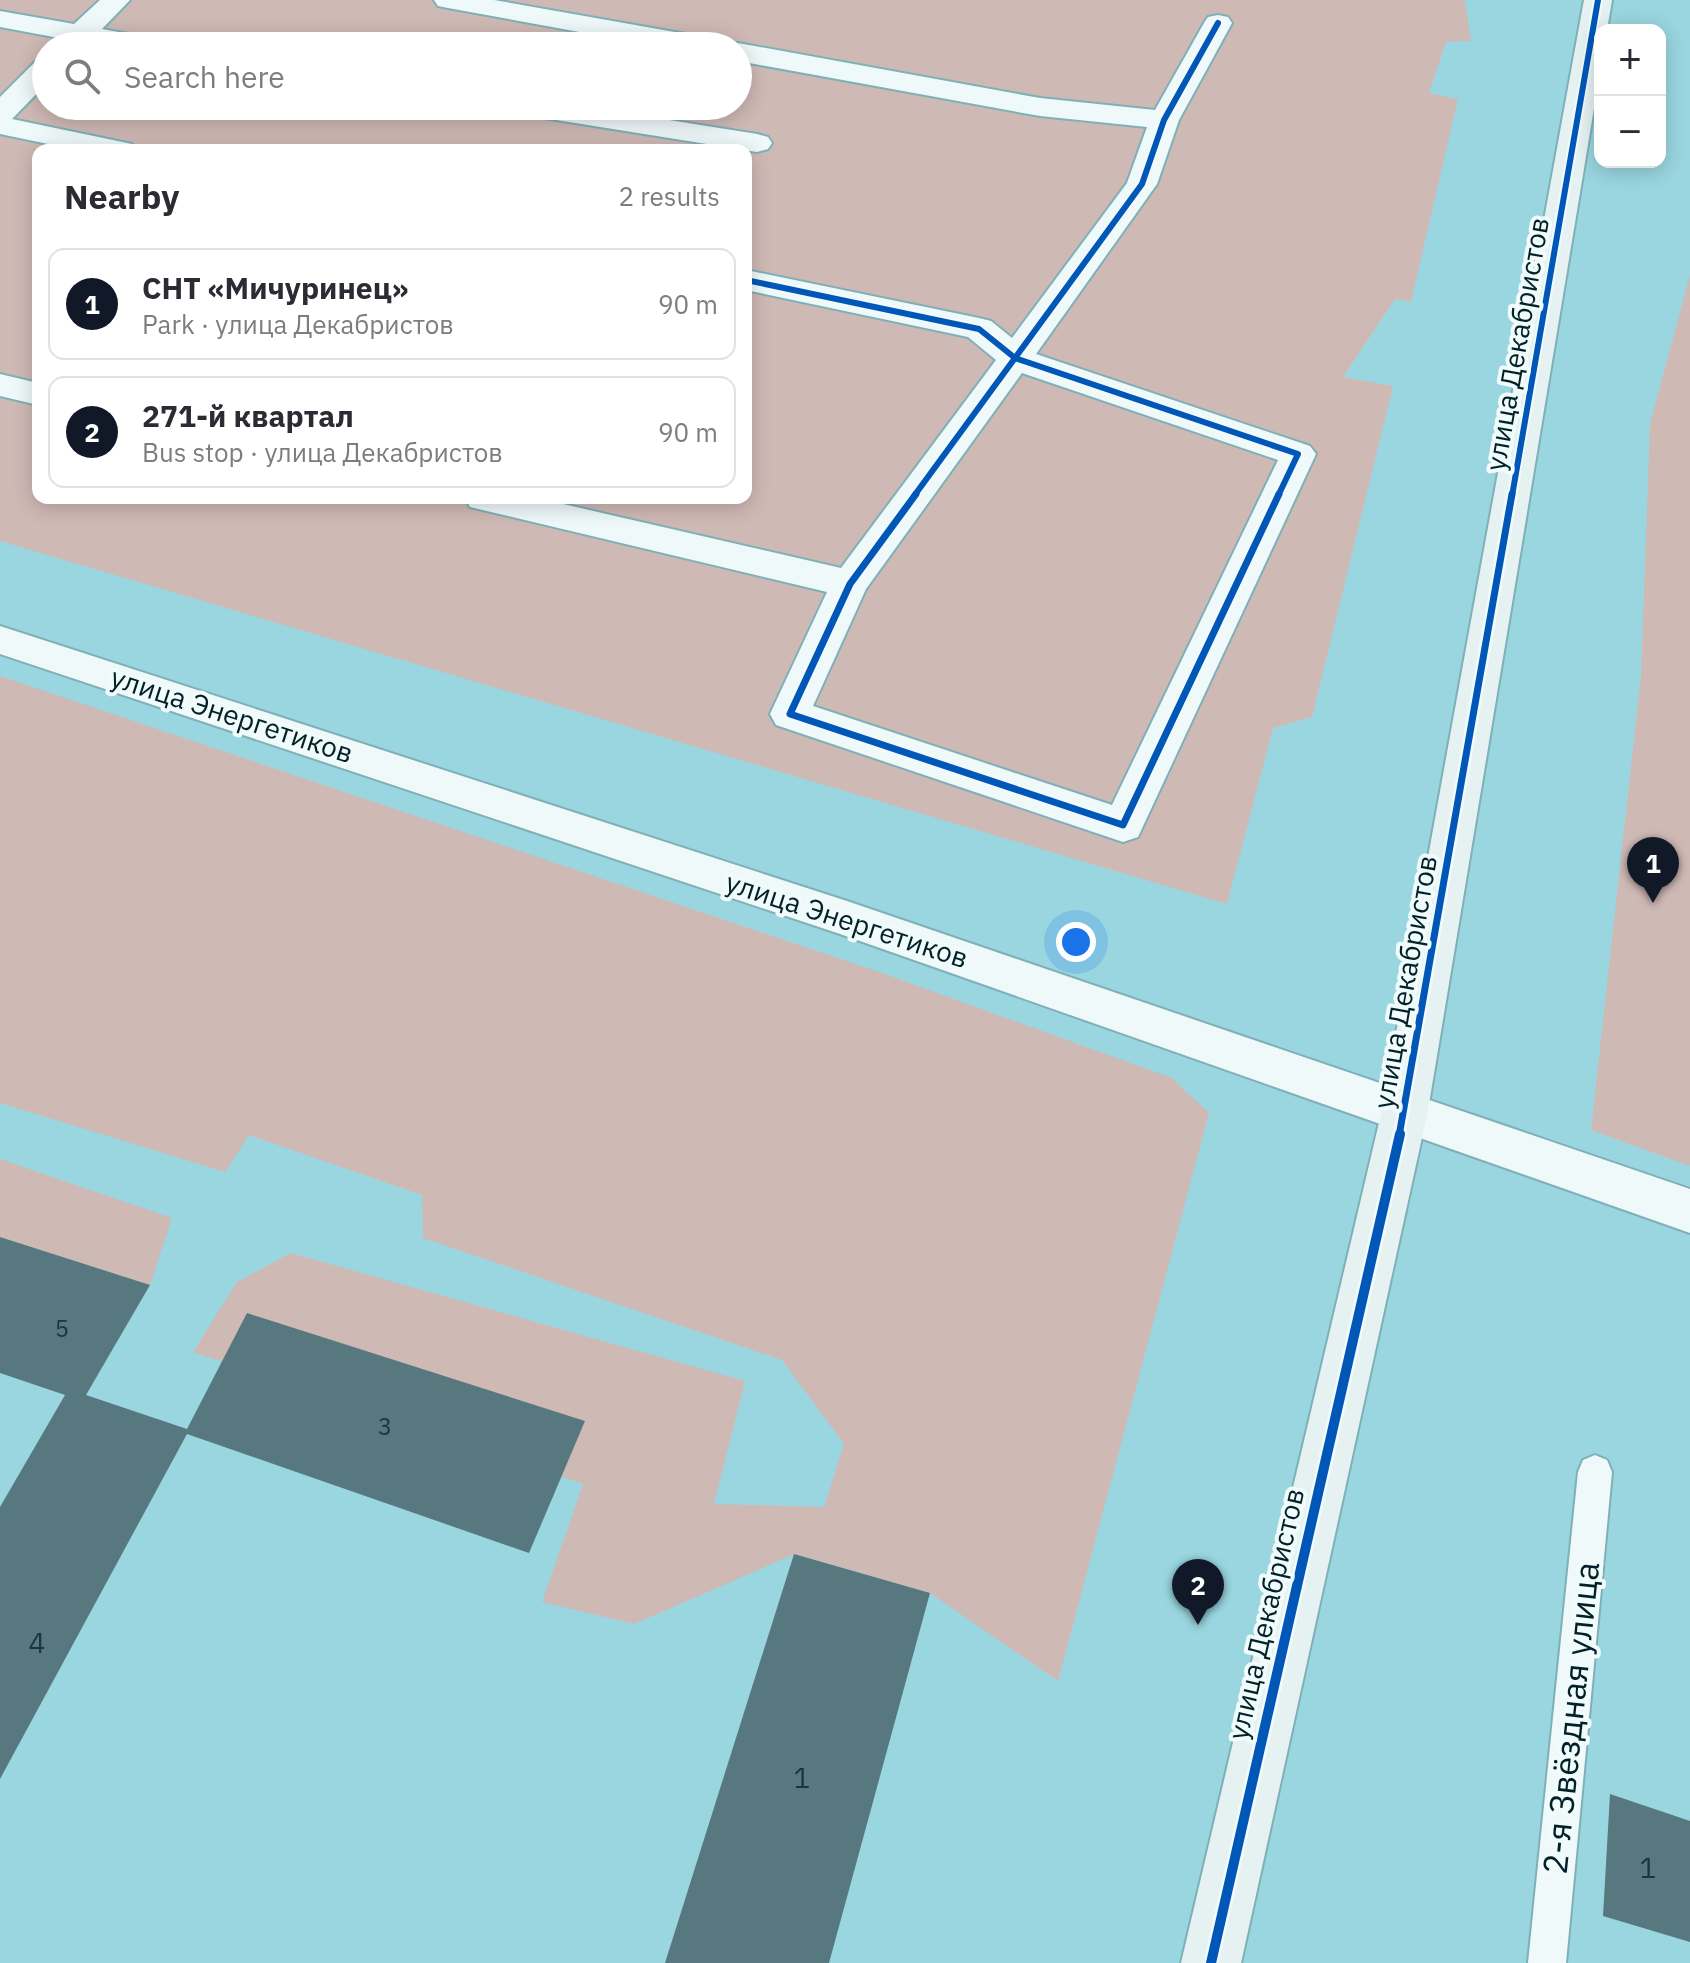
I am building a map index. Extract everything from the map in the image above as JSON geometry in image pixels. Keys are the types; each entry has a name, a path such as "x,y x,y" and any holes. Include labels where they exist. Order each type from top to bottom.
{"street":[{"path":"82,32 116,0"},
{"path":"448,0 625,32"},
{"name":"улица Декабристов","path":"1211,1963 1405,1110 1598,0"},
{"path":"0,19 45,32"},
{"path":"752,281 979,329 1017,359 1298,454 1123,825 790,714 850,584 1017,359 1142,184 1164,120 1218,23"},
{"path":"752,55 1040,107 1164,120"},
{"path":"0,114 32,81"},
{"path":"613,120 757,143"},
{"path":"0,125 92,144"},
{"path":"0,385 32,393"},
{"path":"509,504 850,584"},
{"name":"улица Энергетиков","path":"0,640 931,948 1690,1211"}],"lane":[{"name":"2-я Звёздная улица","path":"1547,1963 1595,1472"}],"shaded area":[{"path":"0,0 1465,0 1471,41 1446,42 1429,93 1458,99 1411,302 1395,299 1343,377 1393,386 1312,717 1273,728 1227,904 0,541"},
{"path":"1690,275 1690,1166 1591,1130 1641,676 1650,424"},
{"path":"0,676 882,973 1172,1078 1209,1113 1058,1681 930,1593 795,1554 634,1624 542,1602 583,1484 193,1352 237,1282 291,1253 745,1381 714,1504 824,1507 844,1444 782,1360 423,1238 422,1195 249,1135 225,1172 0,1103"},
{"path":"0,1159 172,1218 150,1285 0,1237"}],"building":[{"path":"0,1237 150,1285 86,1395 187,1429 247,1313 585,1421 529,1553 187,1434 0,1779 0,1507 65,1395 0,1373"},
{"path":"794,1554 930,1593 829,1963 665,1963"},
{"path":"1610,1794 1690,1821 1690,1942 1603,1916"}],"cycle path":[{"path":"1211,1963 1405,1110 1598,0"},
{"path":"1015,358 1142,184 1164,120 1218,23"},
{"path":"752,281 979,329 1015,358"},
{"path":"1015,358 1298,454 1123,825 790,714 850,584 1015,358"}],"place":[{"name":"СНТ «Мичуринец»","path":"1653,903"},
{"name":"271-й квартал","path":"1198,1625"}]}
